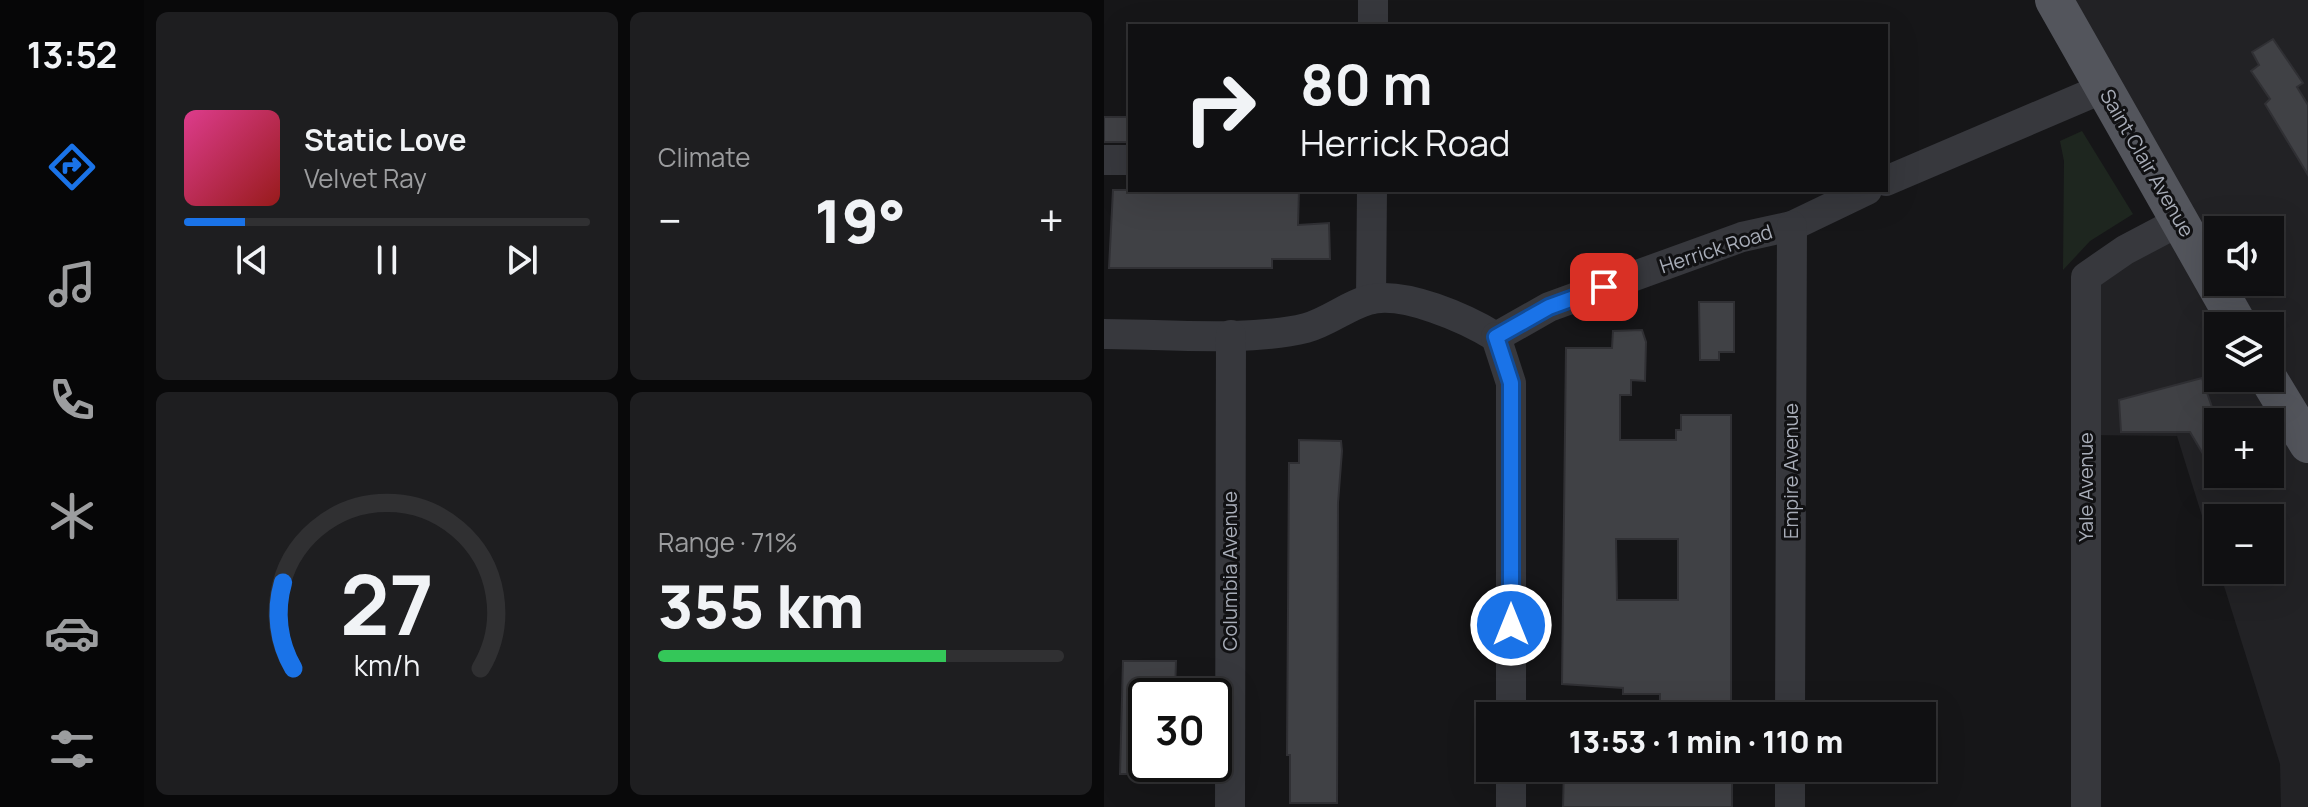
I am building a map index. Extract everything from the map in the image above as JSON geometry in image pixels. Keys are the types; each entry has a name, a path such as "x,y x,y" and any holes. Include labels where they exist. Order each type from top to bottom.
{"main road":[{"name":"Saint Clair Avenue","path":"2061,2 2104,88 2231,312"},
{"path":"2276,392 2308,444"}],"street":[{"path":"1373,0 1373,24"},
{"path":"1888,180 2104,88"},
{"path":"1104,160 1128,160"},
{"path":"1371,299 1372,192"},
{"name":"Herrick Road","path":"1496,337 1549,307 1742,237 1792,226 1863,192"},
{"name":"Yale Avenue","path":"2086,807 2086,277 2125,250 2180,221"},
{"name":"Empire Avenue","path":"1790,702 1792,226"},
{"path":"1104,334 1231,335 1307,327 1371,299 1419,305 1447,313 1496,337 1511,383 1511,702"},
{"name":"Columbia Avenue","path":"1230,807 1231,335"},
{"path":"1511,782 1511,807"},
{"path":"1790,782 1790,807"}],"shaded area":[{"path":"2070,0 2308,0 2308,807 2281,807 2280,764 2223,584 2284,584 2284,504 2204,504 2204,522 2177,436 2086,435 2086,277 2180,221"},
{"path":"2082,131 2133,214 2090,241 2063,270 2064,161 2060,141"}],"building":[{"path":"2273,39 2303,83 2297,87 2308,105 2308,175 2265,104 2270,99 2251,71 2259,65 2252,52"},
{"path":"1104,117 1128,117 1128,142 1104,142"},
{"path":"1113,190 1299,192 1298,225 1329,223 1330,259 1272,259 1272,268 1109,268"},
{"path":"1699,302 1734,302 1734,352 1719,352 1719,360 1700,360"},
{"path":"1642,330 1646,342 1645,381 1631,380 1631,395 1620,395 1620,440 1676,440 1676,430 1681,430 1681,415 1731,415 1731,702 1660,702 1660,694 1623,694 1623,688 1562,684 1566,348 1612,348 1613,331","holes":["1616,539 1678,539 1678,600 1617,600"]},
{"path":"2202,378 2204,392 2207,392 2212,408 2204,408 2204,456 2190,432 2121,432 2119,400"},
{"path":"1299,440 1341,441 1337,803 1290,803 1290,755 1287,755 1289,463 1299,463"},
{"path":"1123,661 1176,661 1175,678 1128,678 1128,774 1120,774"},
{"path":"1564,782 1732,782 1732,807 1563,807"}],"route":[{"path":"1511,625 1511,383 1496,337 1549,307 1604,287"}]}
